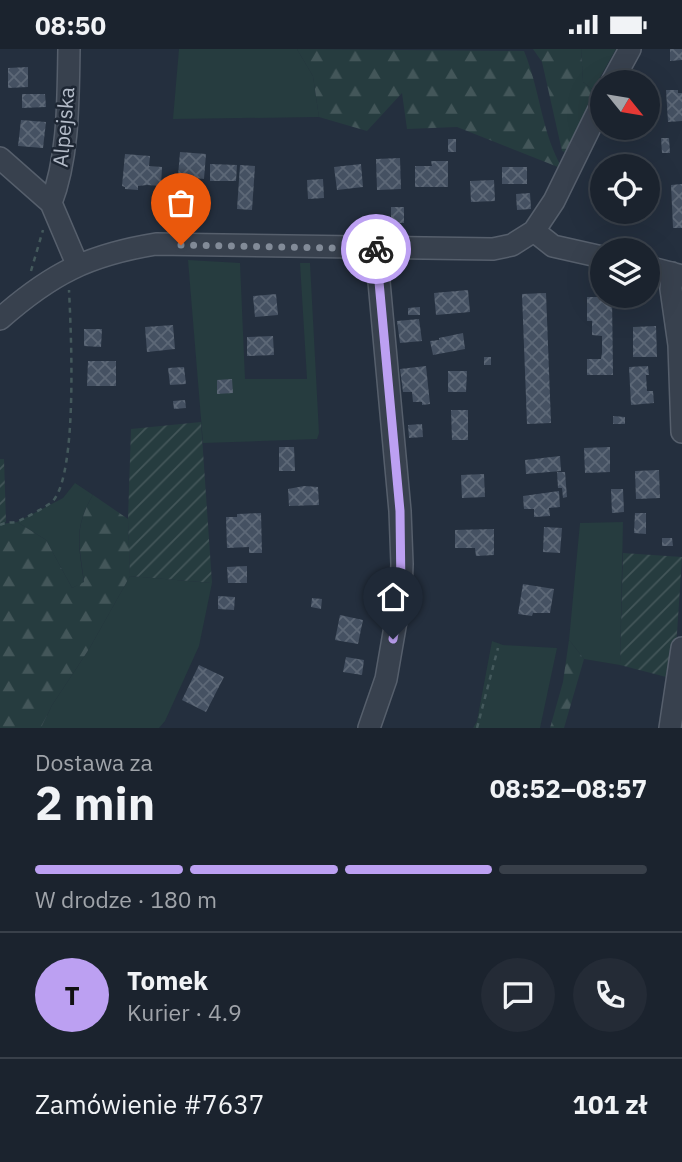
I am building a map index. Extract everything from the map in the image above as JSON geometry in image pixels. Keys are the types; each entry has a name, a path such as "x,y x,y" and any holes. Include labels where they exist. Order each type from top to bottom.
{"street":[{"name":"Alpejska","path":"51,203 59,182 68,95 69,49"},
{"path":"619,70 630,49"},
{"path":"0,319 24,299 69,269 102,255 156,244 376,249 493,249 512,245 534,231 554,201 590,128"},
{"path":"0,158 51,203 69,269"},
{"path":"534,231 553,246 590,254"},
{"path":"369,728 386,679 401,592 402,564 400,511 376,249"},
{"path":"677,274 671,289 677,321 682,432"},
{"path":"670,728 682,648"}],"path":[{"path":"29,279 51,203"},
{"path":"0,525 17,521 52,502 61,486 68,451 69,269"},
{"path":"477,728 498,648"}],"green space":[{"path":"179,49 297,49 313,76 319,117 173,119"},
{"path":"297,49 524,51 550,142 563,169 457,127 407,129 402,93 367,131 319,117 313,76"},
{"path":"533,49 581,49 583,82 590,88 590,98 570,154 562,151 542,62"},
{"path":"581,49 616,49 604,70 590,70 590,88 583,82"},
{"path":"188,260 240,263 245,379 307,379 300,263 310,263 319,433 317,439 203,443"},
{"path":"201,422 212,583 130,576 128,519 131,429"},
{"path":"0,459 4,459 6,522 0,524"},
{"path":"75,483 93,495 80,528 79,548 84,583 72,588 46,540 17,522 63,498"},
{"path":"93,495 128,519 130,576 89,649 52,705 41,728 0,728 0,524 17,522 46,540 72,588 84,582 80,528"},
{"path":"623,522 620,665 584,659 569,640 580,523"},
{"path":"623,553 682,557 674,679 620,665"},
{"path":"130,576 212,583 199,646 165,721 159,728 41,728 52,705 89,649"},
{"path":"569,640 584,659 564,728 550,728 563,682"},
{"path":"492,641 503,645 557,648 540,728 473,728 477,721"}],"building":[{"path":"670,49 682,49 682,60 670,61"},
{"path":"28,67 28,87 8,88 8,68"},
{"path":"666,90 678,90 678,93 682,93 682,121 668,122"},
{"path":"22,94 45,94 46,107 22,108"},
{"path":"21,120 46,122 43,148 18,146"},
{"path":"661,138 669,138 670,153 662,153"},
{"path":"448,139 456,139 456,152 448,152"},
{"path":"180,152 206,154 204,179 178,176"},
{"path":"125,154 150,156 149,166 162,167 161,186 147,185 138,186 138,190 125,189 122,186"},
{"path":"400,158 401,189 377,190 376,159"},
{"path":"431,161 448,161 448,187 415,187 415,166 432,166"},
{"path":"210,164 237,165 236,181 210,181"},
{"path":"361,164 363,187 337,190 334,167"},
{"path":"240,165 255,166 252,210 237,209"},
{"path":"502,167 527,167 527,184 502,184"},
{"path":"323,179 324,198 308,199 307,180"},
{"path":"494,180 495,201 471,202 470,181"},
{"path":"682,184 682,228 673,228 671,185"},
{"path":"530,193 531,209 517,210 516,194"},
{"path":"391,207 404,207 404,223 391,223"},
{"path":"468,290 470,312 436,315 434,293"},
{"path":"546,293 551,423 527,424 522,294"},
{"path":"276,294 278,315 255,317 253,296"},
{"path":"587,297 590,297 590,308 612,308 613,375 587,375 587,359 601,359 602,336 592,335 592,321 587,321"},
{"path":"420,307 420,315 408,315 408,308"},
{"path":"419,319 422,341 400,343 397,321"},
{"path":"173,325 175,349 147,352 145,327"},
{"path":"656,326 657,357 633,357 633,327"},
{"path":"84,329 102,329 101,347 84,346"},
{"path":"463,333 465,349 433,355 430,341"},
{"path":"273,336 274,355 247,356 247,337"},
{"path":"484,357 491,357 491,365 484,365"},
{"path":"88,361 116,361 116,386 87,386"},
{"path":"426,366 430,404 422,405 422,402 413,402 412,392 403,392 400,369"},
{"path":"648,366 647,391 653,391 654,403 631,405 629,367"},
{"path":"184,367 186,384 170,385 168,368"},
{"path":"448,371 467,371 466,392 448,392"},
{"path":"232,379 233,393 217,394 217,380"},
{"path":"185,400 186,408 174,409 173,401"},
{"path":"451,410 468,410 468,440 452,440"},
{"path":"613,416 625,417 625,424 613,424"},
{"path":"422,424 423,437 409,438 408,425"},
{"path":"279,447 294,447 295,471 279,471"},
{"path":"610,447 610,472 585,473 584,448"},
{"path":"560,456 561,471 526,474 525,460"},
{"path":"659,470 660,498 636,499 635,471"},
{"path":"557,472 565,472 567,497 563,498 562,488 558,488"},
{"path":"484,474 485,497 462,498 461,475"},
{"path":"318,487 319,505 289,506 288,489"},
{"path":"611,489 623,489 624,512 612,513"},
{"path":"559,491 560,507 549,508 550,516 534,517 534,509 524,509 523,496"},
{"path":"261,513 262,553 249,553 249,547 227,548 226,517"},
{"path":"635,513 646,513 646,534 634,533"},
{"path":"544,527 562,528 560,553 543,552"},
{"path":"494,529 494,555 476,556 475,548 455,548 455,530"},
{"path":"662,538 672,538 673,546 662,546"},
{"path":"247,566 247,583 228,583 227,567"},
{"path":"523,584 554,589 550,613 533,613 532,616 518,614"},
{"path":"218,596 235,597 234,610 218,609"},
{"path":"312,598 322,599 321,609 311,607"},
{"path":"340,615 363,620 358,644 335,640"},
{"path":"346,657 364,660 362,675 343,672"},
{"path":"199,665 224,677 206,712 182,700"}],"way so far":[{"path":"181,245 376,249"}],"route":[{"path":"376,249 400,511 401,592 393,639"}]}
